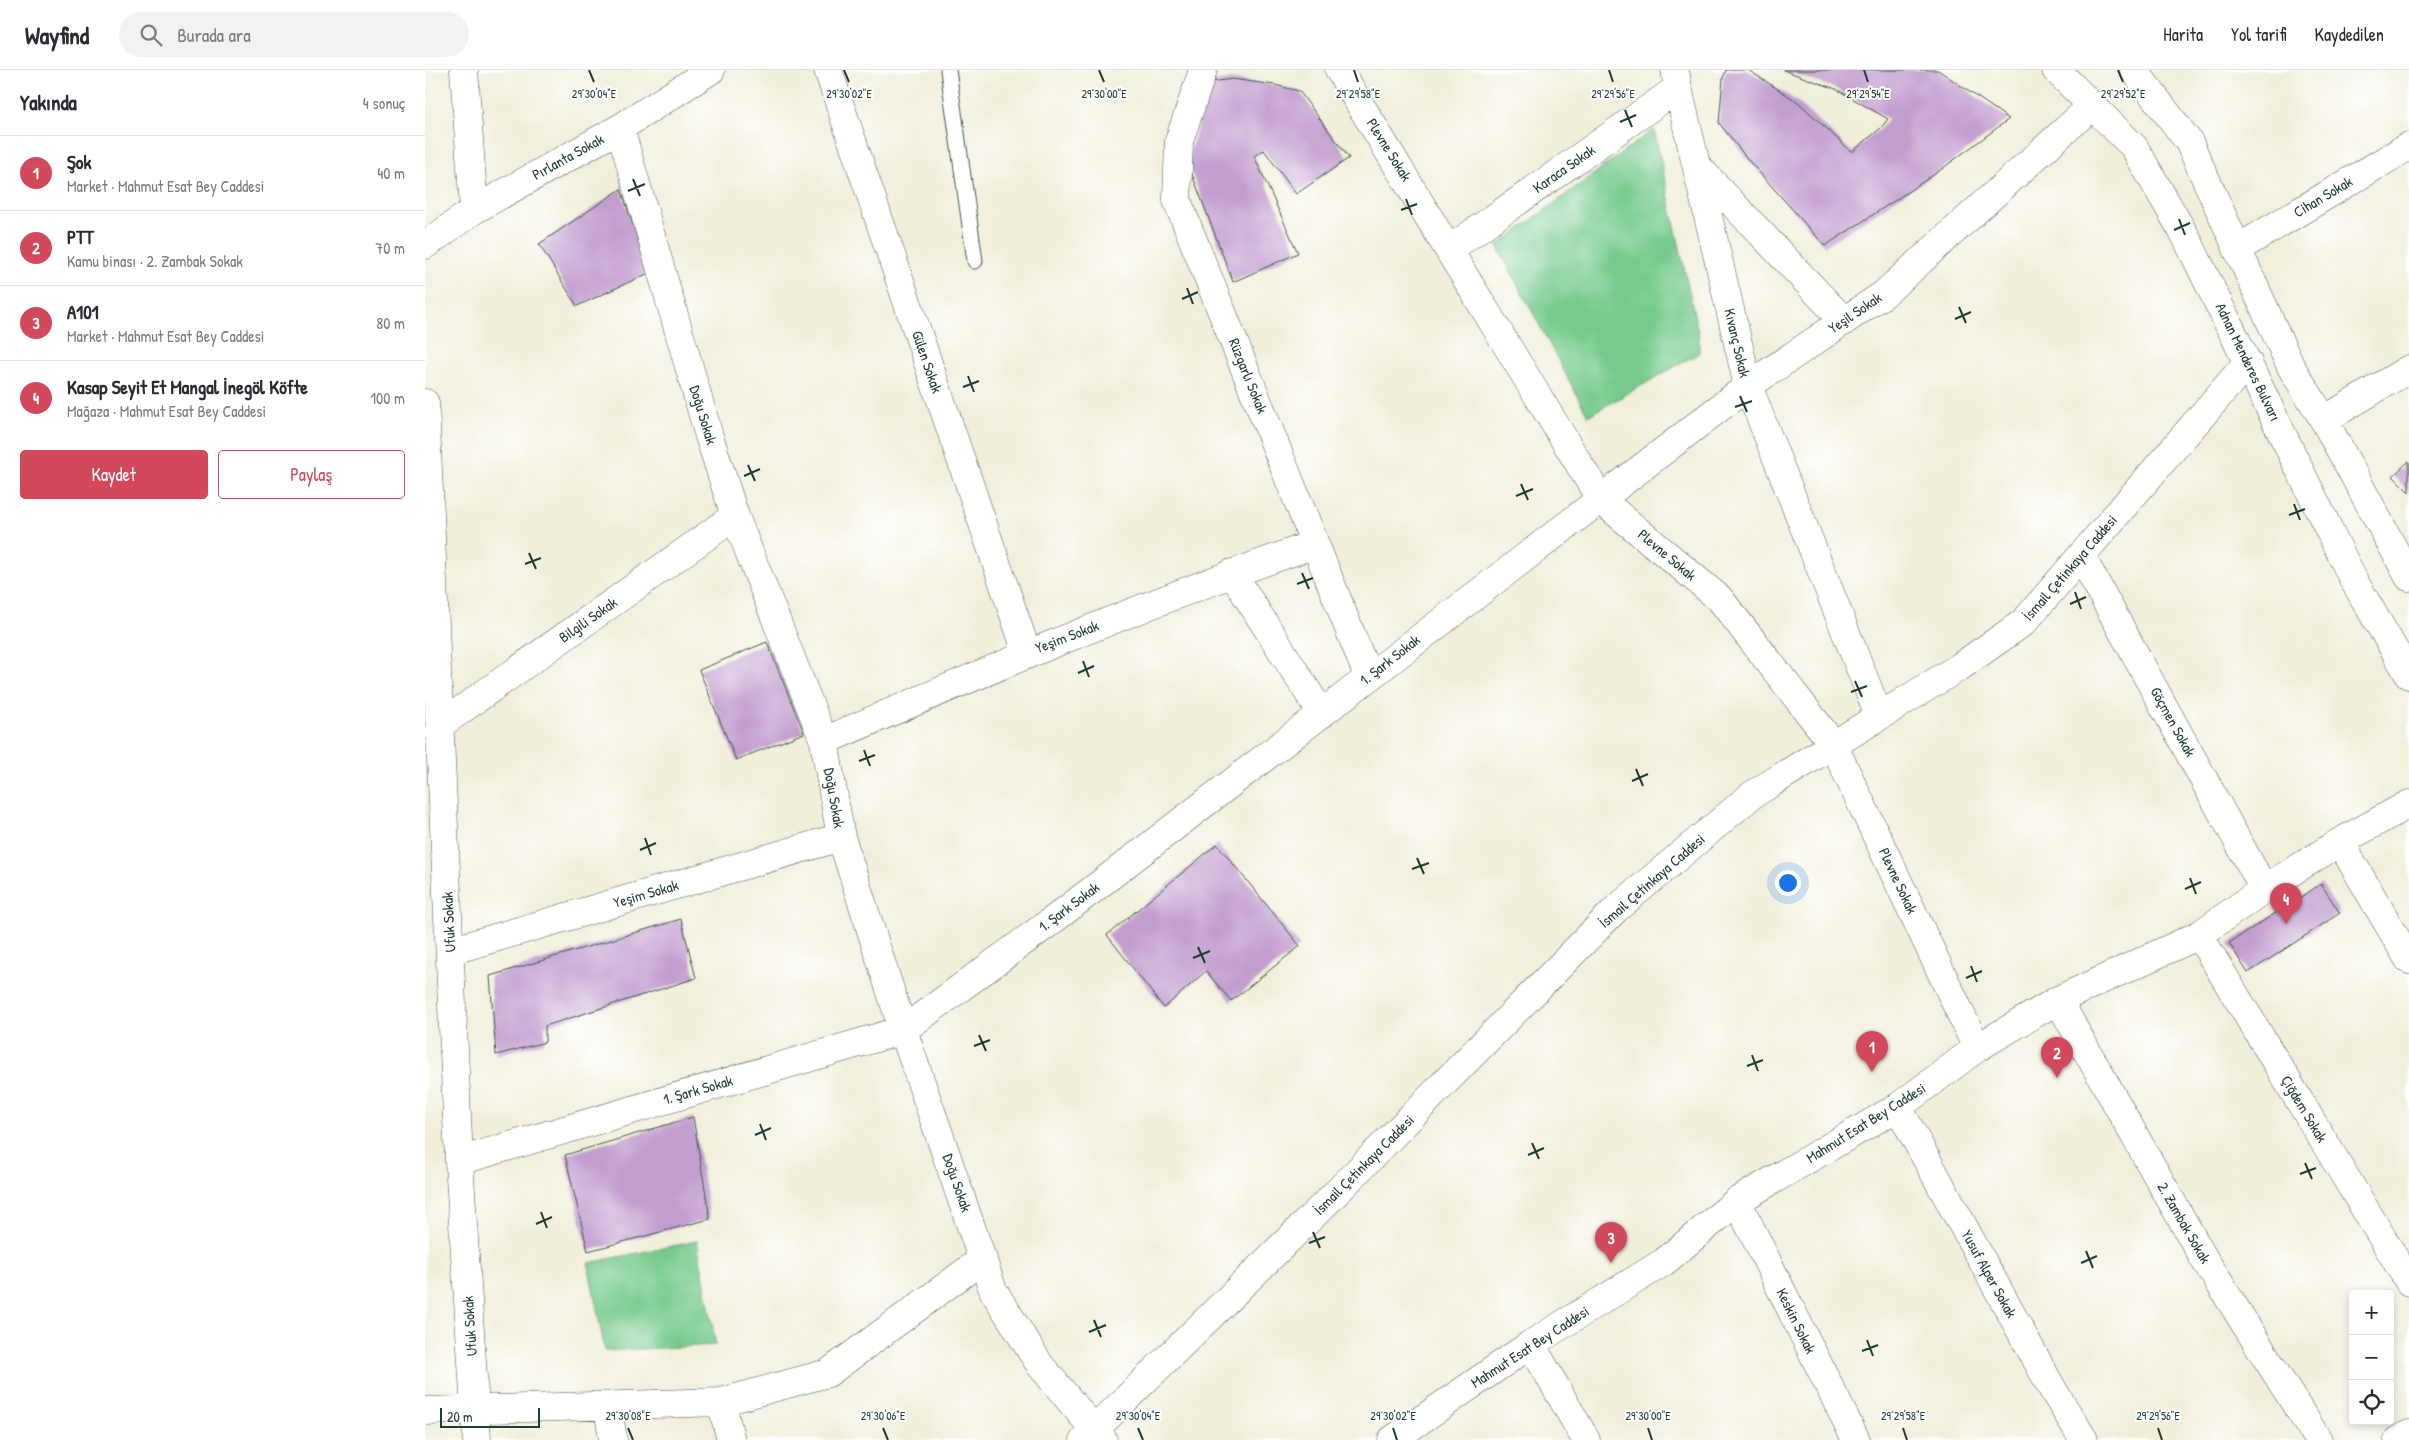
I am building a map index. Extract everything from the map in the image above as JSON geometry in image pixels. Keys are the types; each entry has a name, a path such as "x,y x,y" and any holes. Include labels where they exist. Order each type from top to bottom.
{"street":[{"path":"464,70 474,210"},
{"name":"Pırlanta Sokak","path":"425,245 474,210 620,128 711,70"},
{"name":"Gülen Sokak","path":"828,70 1027,653"},
{"name":"Rüzgarlı Sokak","path":"1203,70 1179,140 1177,200 1368,676"},
{"name":"Plevne Sokak","path":"1339,70 1450,249 1601,500 1720,599 1833,744 1977,1048"},
{"name":"Adnan Menderes Bulvarı","path":"2056,70 2133,147 2186,237 2354,581 2409,675"},
{"path":"2134,70 2189,142 2291,367 2324,420 2409,577"},
{"name":"Karaca Sokak","path":"1450,249 1677,79"},
{"name":"Kıvanç Sokak","path":"1677,79 1748,386 1879,716"},
{"name":"Yeşil Sokak","path":"1601,500 1748,386 1884,294 2093,105"},
{"name":"Doğu Sokak","path":"620,128 709,436 735,516 824,741 841,837 903,1030 993,1290 1040,1365 1094,1436"},
{"name":"Cihan Sokak","path":"2237,249 2409,146"},
{"path":"1696,165 1844,321"},
{"name":"İsmail Çetinkaya Caddesi","path":"1094,1436 1616,910 1752,795 1961,666 2024,622 2248,362"},
{"path":"2324,420 2409,368"},
{"name":"Ufuk Sokak","path":"425,404 459,1161 477,1409 477,1440"},
{"name":"1. Şark Sokak","path":"459,1161 903,1030 1057,917 1322,714 1368,676 1601,500"},
{"name":"Bilgili Sokak","path":"440,725 735,516"},
{"name":"Yeşim Sokak","path":"824,741 1027,653 1231,573 1315,544"},
{"name":"Göçmen Sokak","path":"2081,556 2265,889"},
{"path":"1231,573 1322,714"},
{"name":"Mahmut Esat Bey Caddesi","path":"1392,1440 1531,1344 1664,1262 1737,1201 1898,1107 1977,1048 2058,1000 2199,936 2265,889 2339,842 2409,804"},
{"name":"Yeşim Sokak","path":"451,951 841,837"},
{"path":"2339,842 2409,960"},
{"name":"Çiğdem Sokak","path":"2199,936 2409,1282"},
{"name":"2. Zambak Sokak","path":"2058,1000 2203,1257 2318,1440"},
{"name":"Yusuf Alper Sokak","path":"1898,1107 2053,1390 2084,1440"},
{"name":"Keskin Sokak","path":"1737,1201 1856,1440"},
{"path":"425,1411 608,1407 721,1402 828,1372 983,1258"},
{"path":"1531,1344 1586,1440"},
{"path":"721,1402 731,1440"},
{"path":"608,1407 613,1440"},
{"path":"2398,1440 2409,1434"}],"lane":[{"path":"948,70 975,261"}],"green space":[{"path":"1654,129 1699,336 1699,353 1588,416 1497,246"},
{"path":"697,1241 716,1345 605,1351 588,1263"}],"building":[{"path":"1726,70 1748,70 1798,102 1852,152 1881,128 1888,119 1836,89 1783,70 1938,70 2009,119 1935,174 1825,246 1749,161 1719,123 1723,78"},
{"path":"1232,79 1275,85 1299,91 1349,158 1296,194 1264,150 1254,156 1298,253 1233,282 1187,161 1211,82"},
{"path":"621,189 649,273 577,306 539,244"},
{"path":"2409,461 2409,492 2393,476"},
{"path":"767,642 804,733 736,760 699,670"},
{"path":"1217,844 1300,946 1231,1001 1206,971 1164,1008 1107,935"},
{"path":"2321,884 2340,913 2248,973 2229,943"},
{"path":"681,919 696,978 545,1026 545,1042 496,1055 490,976"},
{"path":"693,1117 710,1219 588,1251 565,1155"}],"place":[{"name":"Kasap Seyit Et Mangal İnegöl Köfte","path":"2286,924"},
{"name":"Şok","path":"1872,1072"},
{"name":"PTT","path":"2057,1078"},
{"name":"A101","path":"1611,1263"}]}
